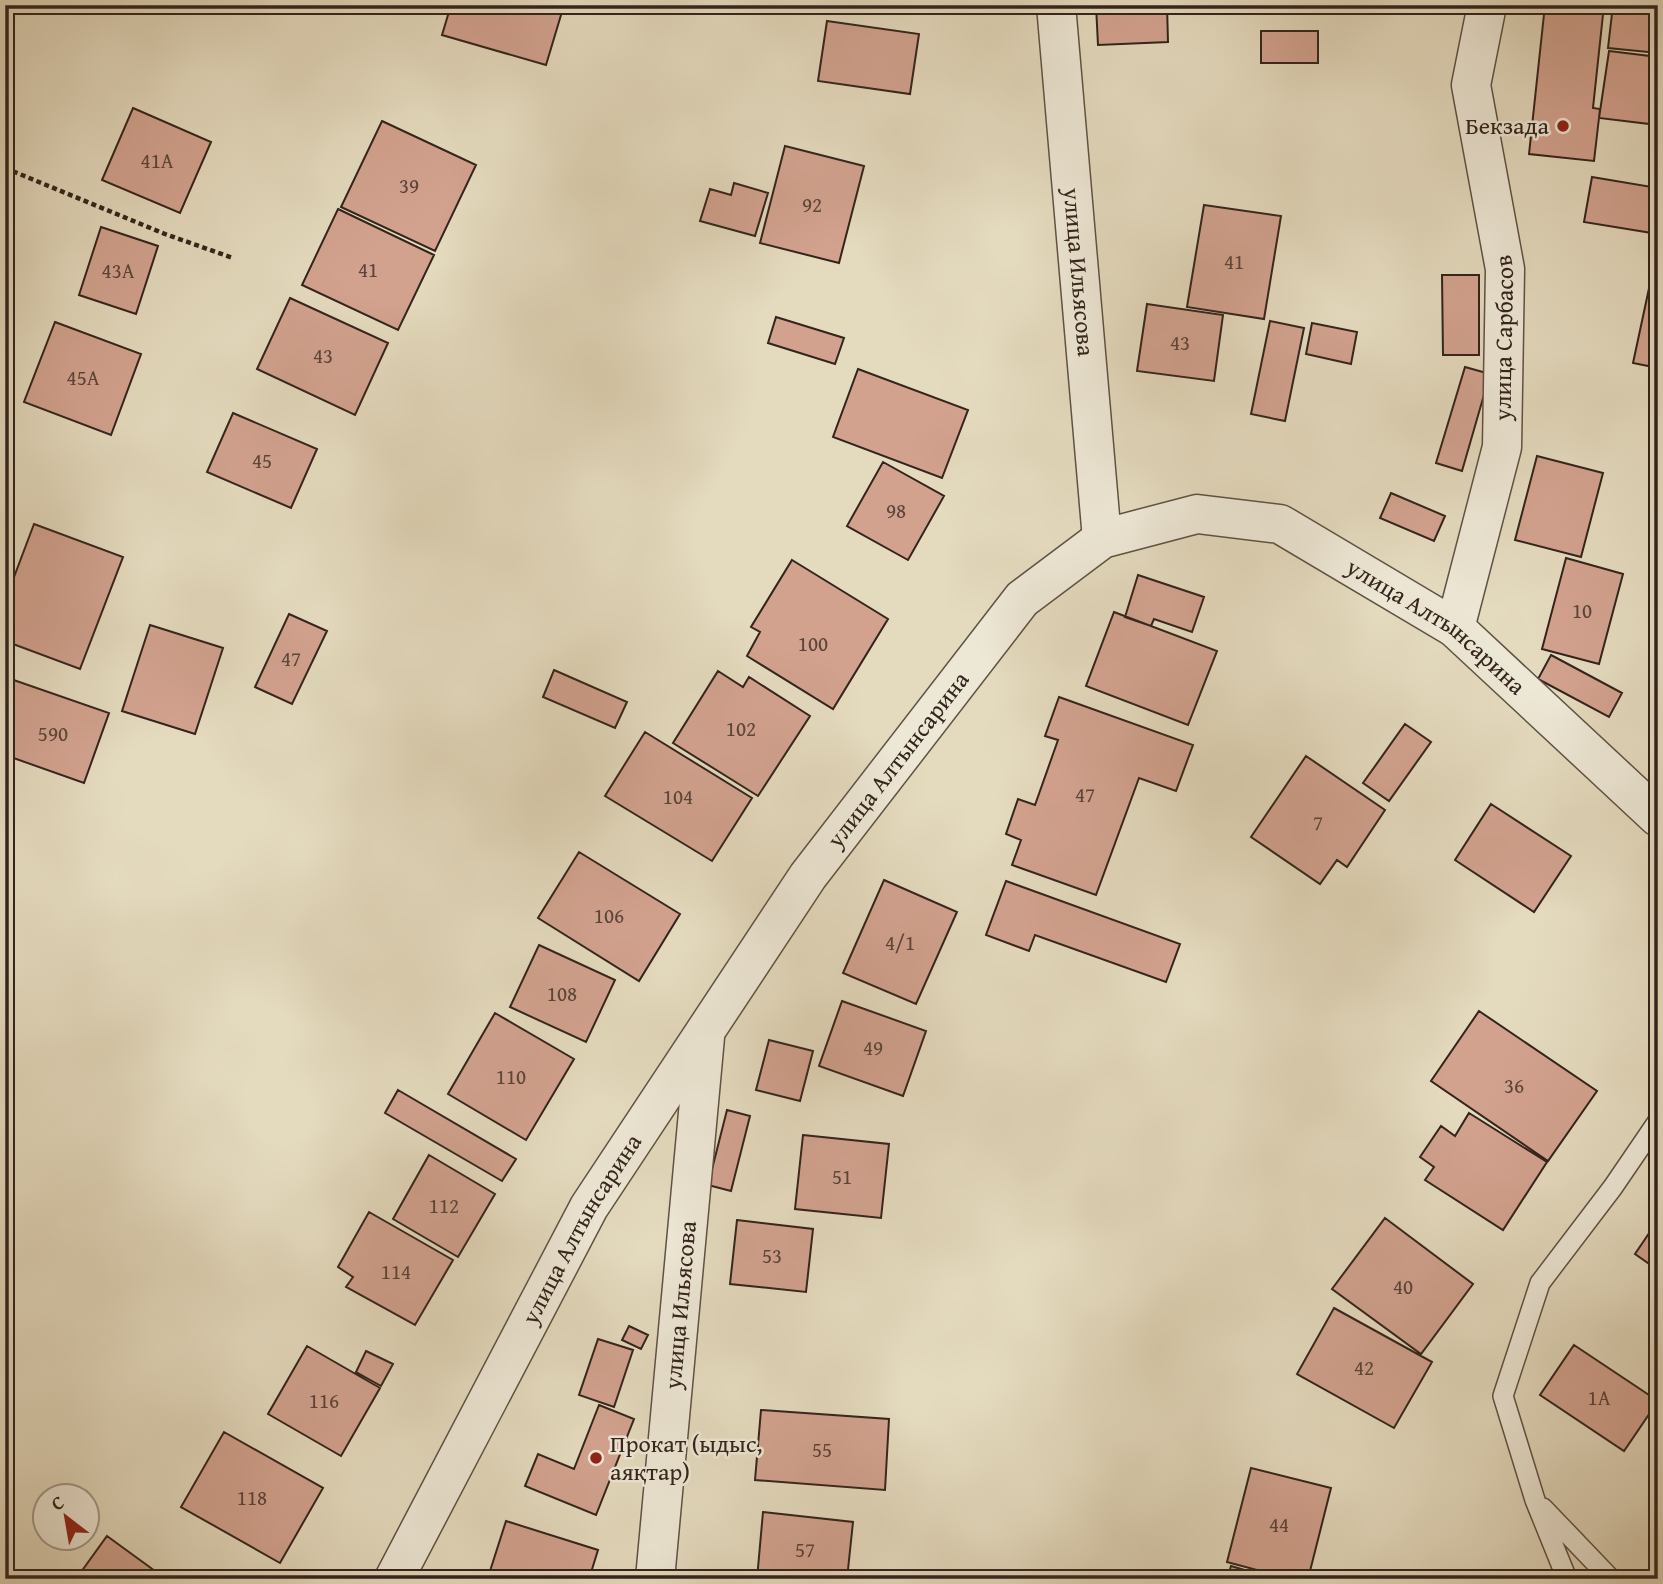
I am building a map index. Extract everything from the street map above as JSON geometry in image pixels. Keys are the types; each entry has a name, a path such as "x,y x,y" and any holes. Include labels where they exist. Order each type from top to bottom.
{"street":[{"name":"улица Ильясова","path":"1056,5 1102,539"},
{"name":"улица Сарбасов","path":"1455,628 1502,447 1505,269 1471,85 1487,5"},
{"name":"улица Алтынсарина","path":"394,1579 589,1207 808,876 1022,599 1102,539 1197,514 1280,524 1455,628 1658,817"},
{"name":"улица Ильясова","path":"655,1579 705,1031"}],"lane":[{"path":"1567,1579 1535,1500 1503,1396 1540,1283 1658,1121"},
{"path":"1535,1500 1611,1579"}],"path":[{"path":"5,168 165,234 233,258"}],"building":[{"path":"451,5 564,5 546,65 442,35"},
{"path":"1096,5 1167,5 1168,42 1098,45"},
{"path":"1545,5 1604,5 1593,108 1600,109 1594,161 1529,154"},
{"path":"1613,5 1658,5 1658,53 1608,48"},
{"path":"827,21 919,34 910,94 818,81"},
{"path":"1261,31 1318,31 1318,63 1261,63"},
{"path":"1609,51 1658,57 1658,125 1599,118"},
{"path":"133,108 211,142 180,213 102,180"},
{"path":"382,121 476,165 435,251 341,207"},
{"path":"785,146 864,166 839,263 760,243"},
{"path":"1592,177 1658,188 1658,234 1584,222"},
{"path":"734,183 768,193 755,236 700,221 710,189 731,195"},
{"path":"1204,205 1281,216 1264,319 1187,307"},
{"path":"338,209 434,255 398,330 302,285"},
{"path":"101,227 158,246 136,314 79,295"},
{"path":"1442,275 1479,275 1479,355 1443,355"},
{"path":"1651,279 1658,281 1658,368 1633,363"},
{"path":"290,298 388,343 355,415 257,369"},
{"path":"1147,304 1223,315 1214,381 1137,371"},
{"path":"776,317 844,338 835,364 768,343"},
{"path":"1270,321 1304,328 1285,421 1251,414"},
{"path":"55,322 141,354 111,435 24,402"},
{"path":"1312,323 1357,332 1351,364 1306,354"},
{"path":"1465,367 1490,374 1462,471 1436,463"},
{"path":"858,369 968,410 942,478 833,437"},
{"path":"233,413 317,449 291,508 207,472"},
{"path":"1537,456 1603,473 1581,557 1515,540"},
{"path":"883,462 944,496 908,560 847,526"},
{"path":"1391,493 1445,516 1434,541 1380,518"},
{"path":"34,524 123,557 80,669 5,641 5,601"},
{"path":"1566,558 1623,574 1599,664 1542,649"},
{"path":"792,560 888,619 833,709 747,656 760,632 751,627"},
{"path":"1138,575 1204,597 1192,632 1154,619 1151,626 1125,617"},
{"path":"1114,612 1217,651 1188,725 1086,686"},
{"path":"289,614 327,631 292,704 255,687"},
{"path":"150,625 223,648 195,734 122,711"},
{"path":"1551,655 1622,693 1609,717 1538,679"},
{"path":"554,670 627,702 615,728 543,697"},
{"path":"718,671 743,687 749,677 810,716 758,796 673,743"},
{"path":"5,677 109,713 84,783 5,755"},
{"path":"1059,697 1193,745 1176,791 1139,778 1096,895 1012,865 1021,840 1006,834 1018,799 1035,805 1058,740 1045,736"},
{"path":"1405,724 1431,742 1389,801 1363,783"},
{"path":"645,732 752,798 712,861 605,796"},
{"path":"1306,756 1385,810 1347,867 1337,860 1320,884 1251,837"},
{"path":"1491,804 1571,856 1534,912 1455,860"},
{"path":"579,852 680,914 639,981 538,918"},
{"path":"884,880 957,912 916,1004 843,973"},
{"path":"1006,881 1180,944 1166,982 1035,935 1029,951 986,935"},
{"path":"539,945 615,980 586,1042 510,1007"},
{"path":"842,1001 926,1031 903,1096 819,1066"},
{"path":"1479,1011 1597,1091 1548,1161 1431,1081"},
{"path":"495,1013 574,1059 526,1140 448,1094"},
{"path":"769,1040 813,1051 800,1101 756,1090"},
{"path":"398,1090 516,1159 502,1181 385,1113"},
{"path":"727,1110 750,1116 731,1191 708,1185"},
{"path":"1469,1113 1547,1162 1503,1230 1425,1180 1434,1167 1420,1157 1441,1126 1455,1136"},
{"path":"803,1135 889,1144 881,1218 795,1209"},
{"path":"429,1155 495,1194 458,1257 393,1219"},
{"path":"369,1212 453,1260 415,1325 346,1287 353,1277 338,1267"},
{"path":"1385,1218 1473,1284 1421,1354 1332,1289"},
{"path":"737,1220 813,1229 806,1292 730,1284"},
{"path":"1658,1220 1658,1270 1635,1254"},
{"path":"1334,1308 1432,1362 1394,1428 1297,1374"},
{"path":"629,1326 648,1335 641,1349 622,1340"},
{"path":"598,1339 633,1350 614,1407 579,1395"},
{"path":"1574,1345 1658,1401 1624,1451 1540,1395"},
{"path":"307,1346 380,1388 341,1456 268,1414"},
{"path":"366,1351 393,1364 381,1386 356,1372"},
{"path":"599,1405 634,1419 596,1515 525,1486 538,1454 574,1469"},
{"path":"761,1410 889,1419 885,1490 755,1480"},
{"path":"224,1432 323,1488 280,1563 181,1507"},
{"path":"1251,1468 1331,1488 1308,1579 1291,1579 1227,1562"},
{"path":"763,1512 853,1522 847,1579 757,1579"},
{"path":"506,1521 598,1550 589,1579 514,1579 490,1571"},
{"path":"107,1536 166,1579 76,1579 95,1552 102,1552 102,1543"},
{"path":"1231,1566 1275,1579 1227,1579"}],"place":[{"name":"Бекзада","path":"1563,126"},
{"name":"Прокат (ыдыс, аяқтар)","path":"596,1458"}]}
